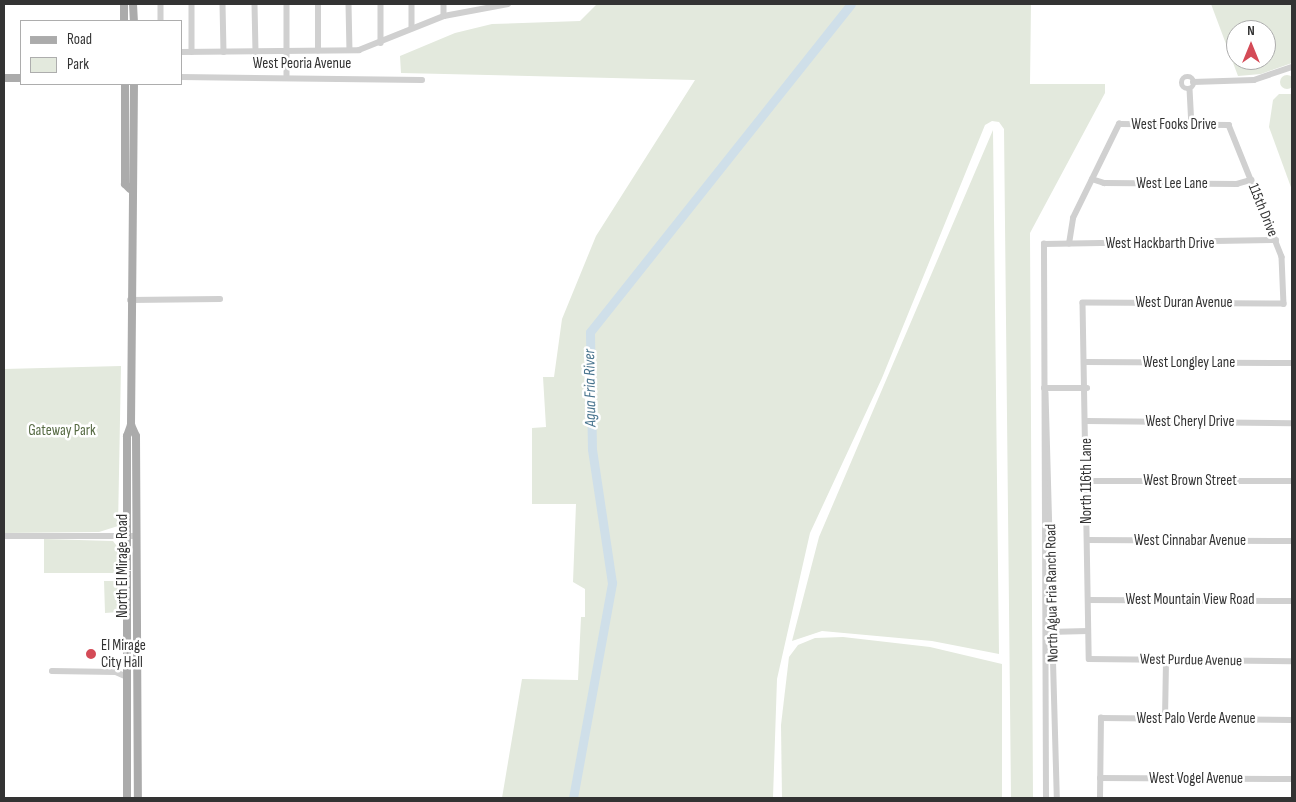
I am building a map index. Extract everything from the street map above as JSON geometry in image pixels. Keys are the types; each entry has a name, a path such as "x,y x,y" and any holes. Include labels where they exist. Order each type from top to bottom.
{"main road":[{"path":"124,4 124,20"},
{"path":"133,4 134,20"},
{"path":"4,78 20,78"},
{"name":"North El Mirage Road","path":"124,85 125,184 130,189"},
{"name":"North El Mirage Road","path":"134,85 134,184 130,189 130,300 131,425 136,436 138,798"},
{"name":"North El Mirage Road","path":"127,798 126,436 131,425"},
{"path":"126,436 136,436"}],"street":[{"path":"161,4 161,20"},
{"path":"192,4 192,52"},
{"path":"224,4 224,52"},
{"path":"255,4 256,52"},
{"path":"287,4 287,77"},
{"path":"318,4 318,51"},
{"path":"349,4 350,50"},
{"path":"381,4 381,43"},
{"path":"412,4 412,28"},
{"path":"444,4 444,16"},
{"path":"182,52 350,50 381,43 412,28 475,6 508,4"},
{"path":"1190,89 1184,88 1182,81 1189,78 1193,82 1254,80 1292,67"},
{"name":"West Peoria Avenue","path":"182,77 422,80"},
{"path":"1192,125 1190,89 1193,82"},
{"name":"West Fooks Drive","path":"1092,179 1119,124 1229,125"},
{"name":"115th Drive","path":"1229,125 1284,264 1284,300"},
{"path":"1069,244 1073,218 1092,179"},
{"name":"West Lee Lane","path":"1092,179 1104,183 1237,184 1251,180"},
{"name":"West Hackbarth Drive","path":"1044,244 1276,240"},
{"name":"North Agua Fria Ranch Road","path":"1044,244 1044,388 1050,432 1046,798"},
{"path":"1284,300 1292,298"},
{"path":"130,300 220,299"},
{"name":"West Duran Avenue","path":"1083,303 1284,300"},
{"name":"North 116th Lane","path":"1083,303 1087,388 1089,659"},
{"name":"West Longley Lane","path":"1086,362 1292,363"},
{"path":"1044,388 1087,388"},
{"name":"West Cheryl Drive","path":"1087,421 1292,423"},
{"name":"West Brown Street","path":"1087,481 1292,482"},
{"path":"4,536 137,536"},
{"name":"West Cinnabar Avenue","path":"1088,540 1292,541"},
{"name":"West Mountain View Road","path":"1088,600 1292,601"},
{"path":"1048,632 1088,631"},
{"name":"North Agua Fria Ranch Road","path":"1048,632 1057,798"},
{"name":"West Purdue Avenue","path":"1089,659 1292,661"},
{"path":"1165,719 1166,659"},
{"path":"52,671 116,672 126,677"},
{"name":"West Palo Verde Avenue","path":"1100,778 1100,718 1292,720"},
{"path":"1100,778 1100,798"},
{"name":"West Vogel Avenue","path":"1100,778 1292,779"}],"green space":[{"path":"597,4 1031,4 1030,84 1105,84 1105,93 1030,233 1033,798 1011,798 1004,129 999,122 992,121 985,125 882,378 810,533 777,679 773,798 502,798 522,679 578,680 581,617 585,617 585,589 573,582 576,504 532,504 532,428 546,427 543,377 554,377 562,319 596,236 695,80 401,73 400,56 455,33 492,24 580,21"},
{"path":"1211,4 1292,4 1292,63 1276,69 1276,20 1226,20 1226,44"},
{"path":"1236,70 1272,70 1261,74 1238,76"},
{"path":"1284,75 1290,75 1294,82 1290,89 1284,89 1280,85 1280,79"},
{"path":"1279,94 1292,94 1292,190 1269,127 1273,100"},
{"path":"993,130 999,654 932,641 822,631 792,641 819,537"},
{"name":"Gateway Park","path":"121,366 118,526 99,532 4,533 4,369"},
{"path":"44,539 113,541 119,549 118,573 44,573"},
{"path":"104,581 118,581 119,612 105,613"},
{"path":"843,637 930,647 1002,664 1002,798 782,798 781,725 789,657 798,645 815,638"}],"waterway":[{"name":"Agua Fria River","path":"573,798 612,583 592,449 590,332 851,4"}],"place":[{"name":"El Mirage City Hall","path":"91,654"}]}
